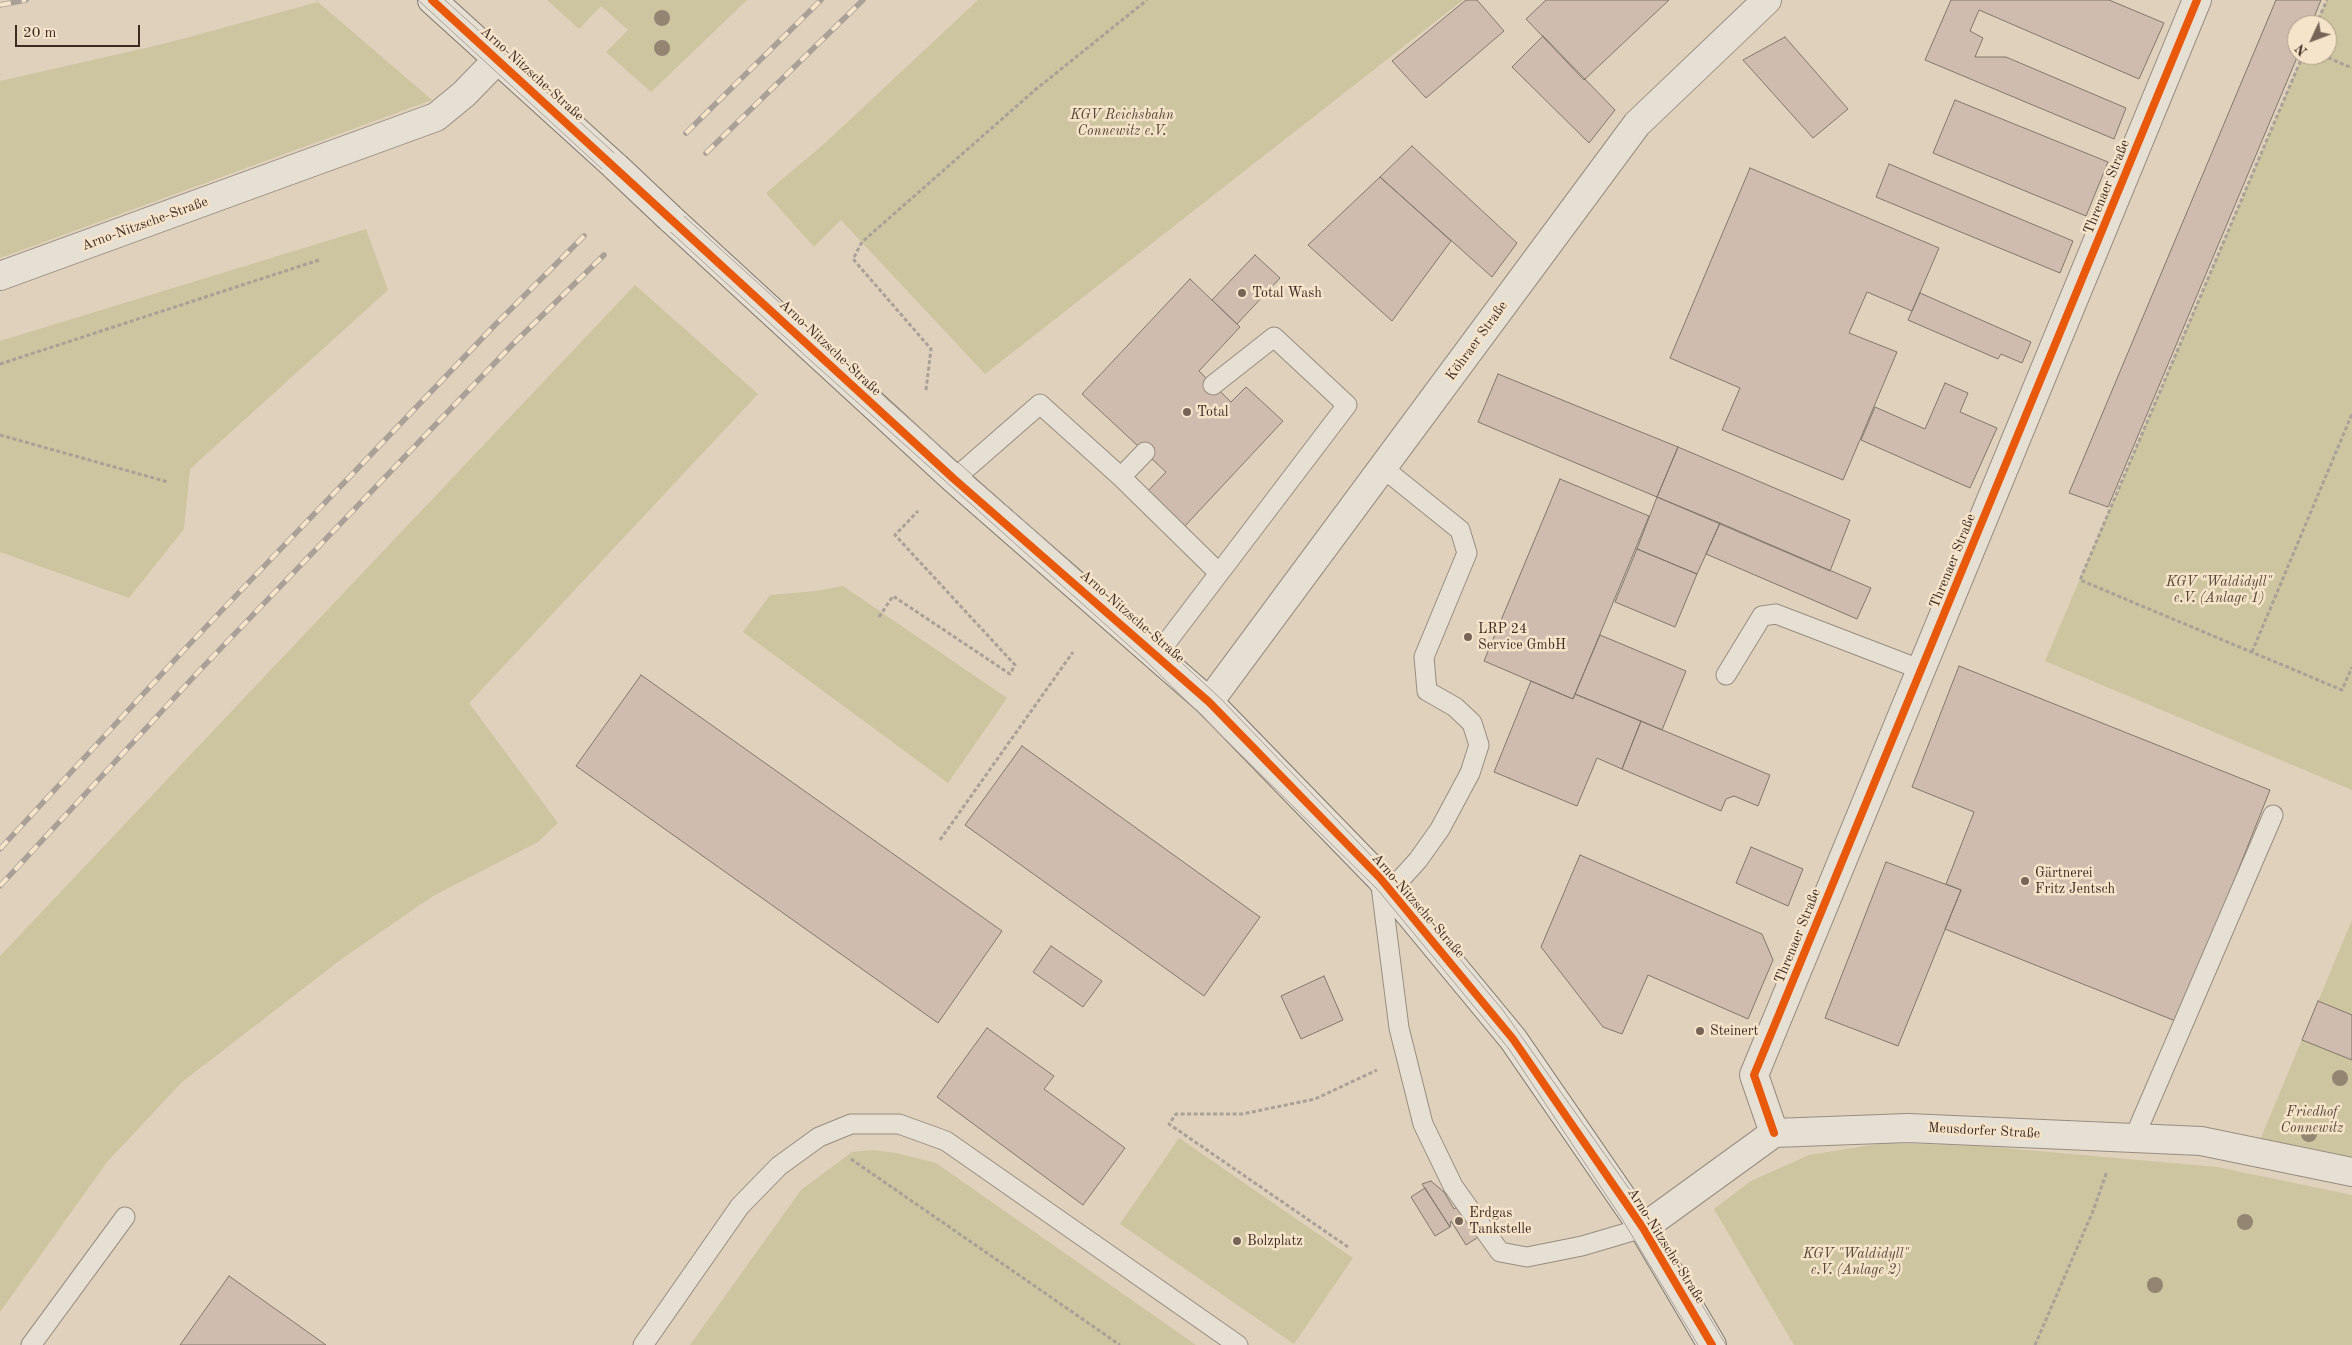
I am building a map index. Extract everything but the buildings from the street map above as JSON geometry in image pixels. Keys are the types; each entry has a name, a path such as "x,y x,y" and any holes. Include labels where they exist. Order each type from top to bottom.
{"street":[{"name":"Arno-Nitzsche-Straße","path":"432,0 954,478 1209,702 1385,885 1514,1039 1643,1228 1712,1345"},
{"name":"Köhraer Straße","path":"1209,702 1637,124 1767,0"},
{"name":"Threnaer Straße","path":"1774,1133 1754,1075 1922,670 2192,2"},
{"name":"Arno-Nitzsche-Straße","path":"0,276 436,117 464,94 498,60"},
{"name":"Meusdorfer Straße","path":"1774,1133 1908,1128 2201,1141 2352,1172"},
{"path":"1643,1228 1774,1133"}],"lane":[{"path":"1157,655 1348,405 1274,337 1213,385"},
{"path":"954,478 1040,404 1121,477 1219,573"},
{"path":"1121,477 1144,452"},
{"path":"1383,468 1460,530 1467,552 1424,657 1427,691 1455,707 1472,723 1479,745 1470,774 1440,829 1418,860 1385,885 1392,980 1400,1028 1423,1124 1453,1186 1500,1252 1527,1257 1582,1246 1643,1228"},
{"path":"1726,675 1762,616 1776,614 1922,670"},
{"path":"2126,1138 2273,815"},
{"path":"642,1345 740,1206 779,1166 819,1137 851,1124 899,1124 946,1141 1238,1345"},
{"path":"31,1345 124,1216"}],"path":[{"path":"926,390 931,349 853,259 862,242 1035,90 1147,0"},
{"path":"2320,15 2326,0"},
{"path":"2337,62 2352,68"},
{"path":"2299,65 2080,580 2342,690 2352,667"},
{"path":"0,364 319,260"},
{"path":"2252,652 2352,414"},
{"path":"0,435 168,482"},
{"path":"879,617 893,596 1010,674 1015,665 895,535 918,511"},
{"path":"940,840 1073,652"},
{"path":"1348,1247 1169,1124 1176,1114 1242,1114 1315,1099 1407,1057"},
{"path":"819,1137 1120,1345"},
{"path":"2035,1345 2126,1138"}],"green space":[{"path":"547,0 747,0 651,92 606,52 628,30 601,6 579,29"},
{"name":"KGV Reichsbahn Connewitz e.V.","path":"978,0 1463,0 985,374 841,220 814,247 766,193 824,144"},
{"name":"KGV \"Waldidyll\" e.V. (Anlage 1)","path":"2327,0 2352,0 2352,790 2045,661 2299,65 2337,65 2337,15 2320,15"},
{"path":"318,2 432,100 0,258 0,81 163,44"},
{"path":"366,229 388,290 190,469 184,529 129,598 0,552 0,341"},
{"path":"635,285 758,394 469,703 558,823 538,842 433,896 343,958 182,1082 107,1162 0,1312 0,956"},
{"path":"843,586 1007,698 948,783 743,632 770,595 817,591"},
{"name":"Friedhof Connewitz","path":"2352,920 2352,1172 2255,1152"},
{"name":"Bolzplatz","path":"1179,1138 1353,1258 1294,1344 1120,1224"},
{"name":"KGV \"Waldidyll\" e.V. (Anlage 2)","path":"1884,1143 1982,1146 2217,1167 2352,1195 2352,1345 1794,1345 1714,1209 1751,1181 1809,1155"},
{"path":"873,1150 896,1153 936,1163 1196,1345 690,1345 801,1190 852,1152"}],"tram line":[{"path":"418,0 810,360 1145,660 1378,890 1509,1049 1622,1219 1698,1345"},
{"path":"445,0 1220,698 1382,867 1502,1009 1652,1221 1726,1345"}],"railway":[{"path":"0,5 26,0"},
{"path":"686,133 821,0"},
{"path":"706,153 863,0"},
{"path":"0,849 183,651 493,327 584,236"},
{"path":"0,886 201,669 512,345 604,255"}],"cycle path":[{"path":"432,0 954,479 1209,702 1380,878 1513,1039 1643,1228 1712,1345"},
{"path":"1774,1133 1754,1075 2197,0"}],"place":[{"name":"Total Wash","path":"1242,293"},
{"name":"Total","path":"1187,412"},
{"name":"LRP 24 Service GmbH","path":"1468,637"},
{"name":"Gärtnerei Fritz Jentsch","path":"2025,881"},
{"name":"Steinert","path":"1700,1031"},
{"name":"Erdgas Tankstelle","path":"1459,1221"},
{"name":"Bolzplatz","path":"1237,1241"}]}
